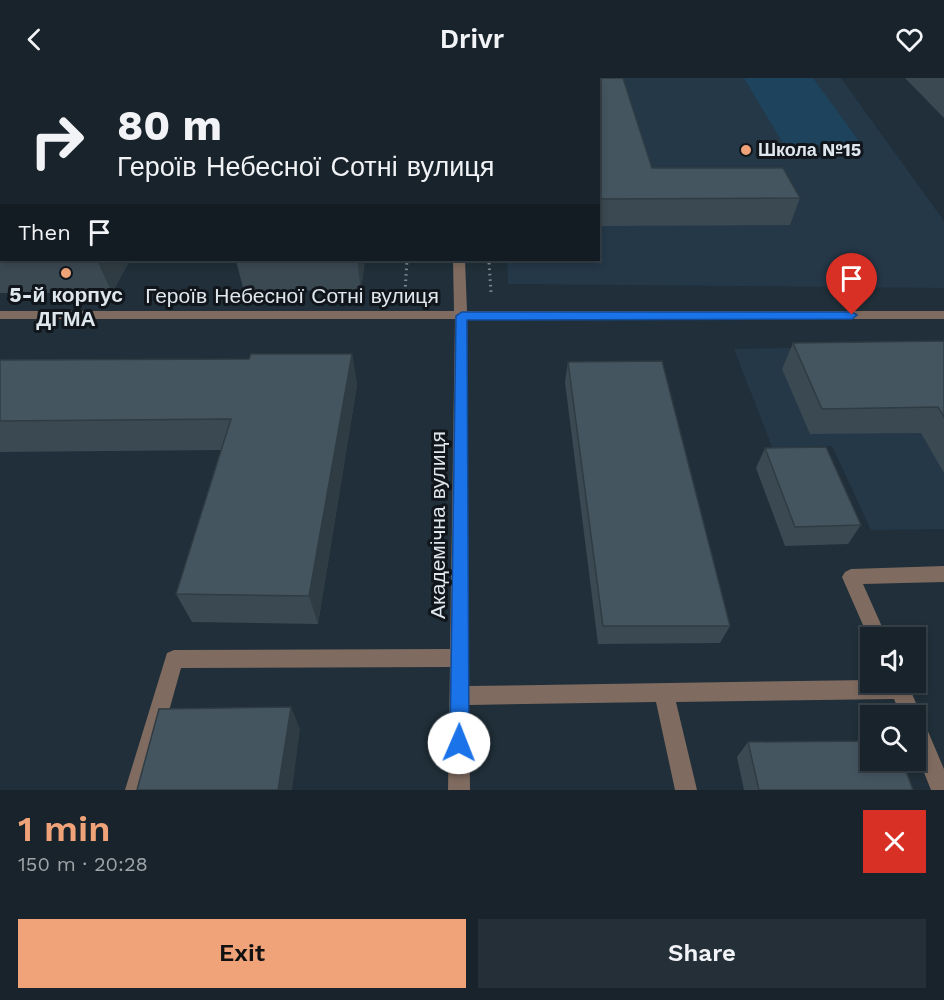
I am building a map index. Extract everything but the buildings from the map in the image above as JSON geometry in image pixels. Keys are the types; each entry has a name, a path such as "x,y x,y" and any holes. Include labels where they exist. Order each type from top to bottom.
{"street":[{"name":"Академічна вулиця","path":"459,261 462,316 459,790"},
{"name":"Героїв Небесної Сотні вулиця","path":"0,315 944,315"},
{"path":"873,627 851,577 944,574"},
{"path":"136,790 174,659 460,658"},
{"path":"460,696 860,687"},
{"path":"664,692 686,790"},
{"path":"926,751 942,790"}],"shaded area":[{"name":"Школа №15","path":"600,78 841,78 944,221 944,288 508,284 507,261 600,261"},
{"path":"744,78 813,78 861,144 784,145"},
{"path":"944,345 944,529 871,530 832,446 772,447 734,349"}],"place":[{"name":"Школа №15","path":"746,150"},
{"name":"5-й корпус ДГМА","path":"66,273"}],"route":[{"path":"459,743 462,316 852,315"}]}
